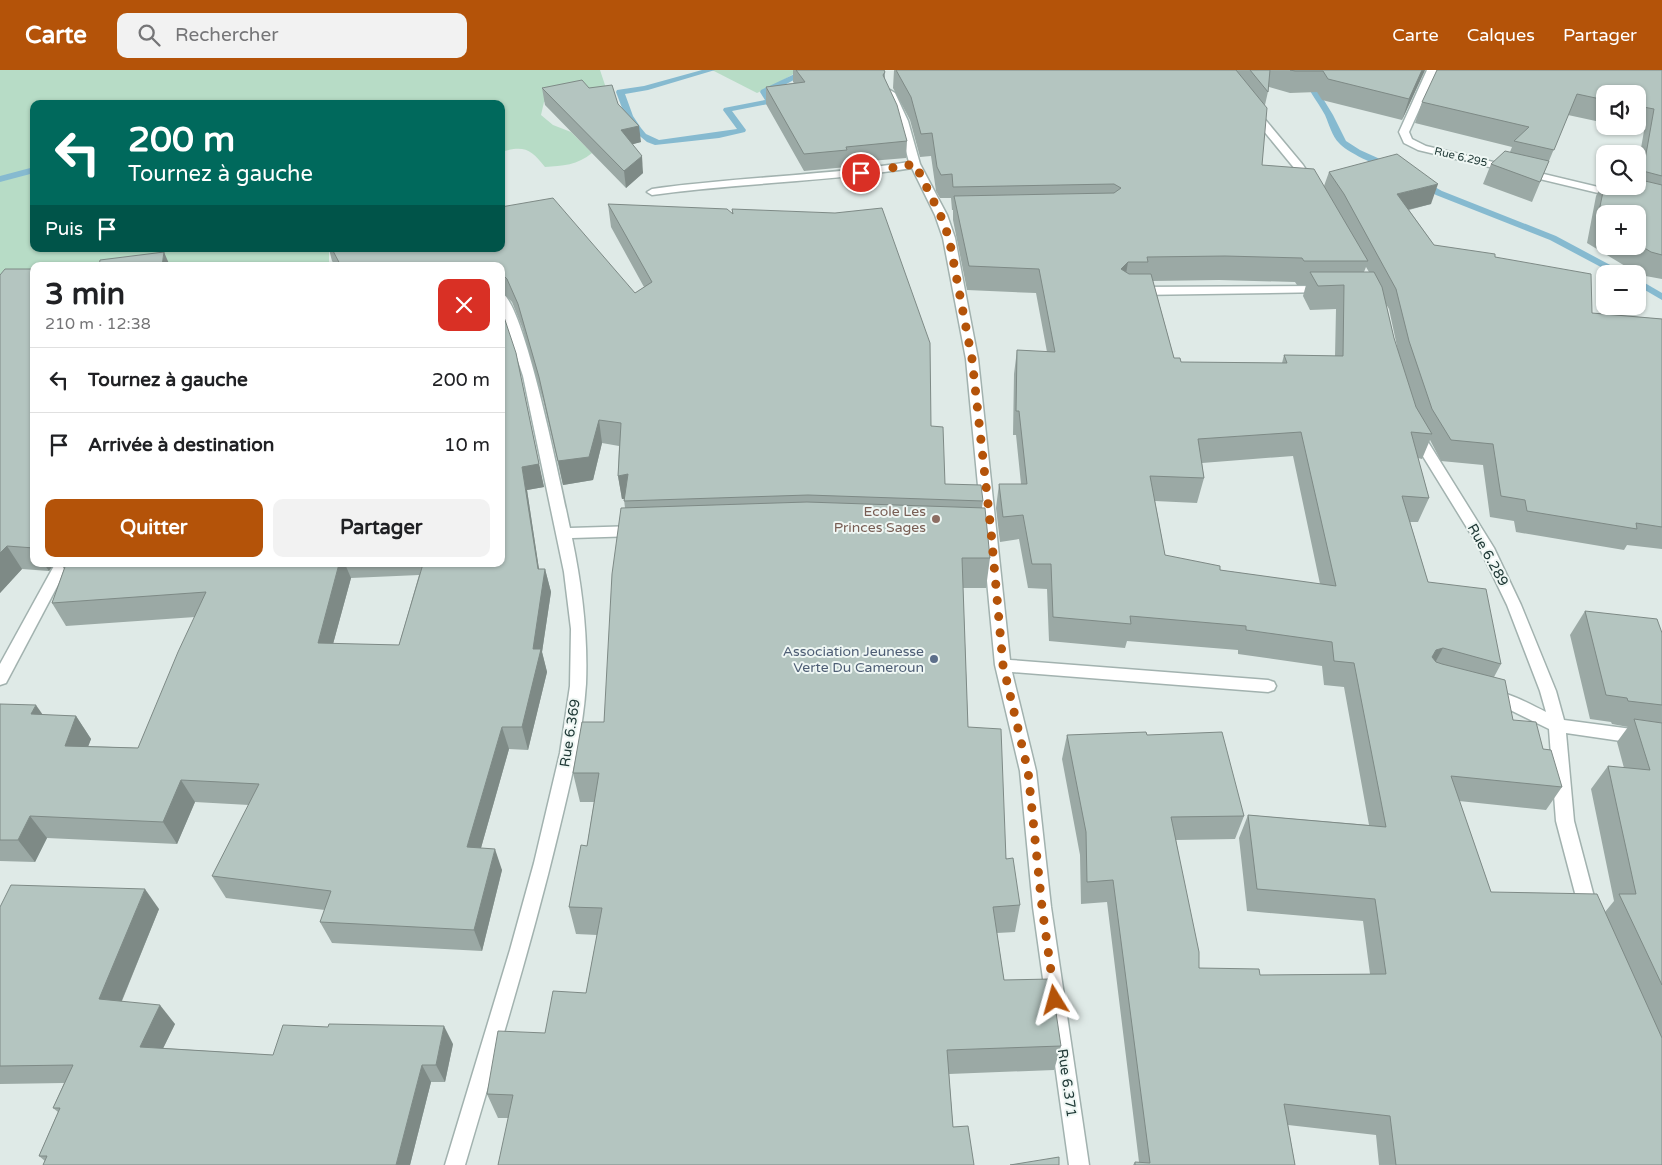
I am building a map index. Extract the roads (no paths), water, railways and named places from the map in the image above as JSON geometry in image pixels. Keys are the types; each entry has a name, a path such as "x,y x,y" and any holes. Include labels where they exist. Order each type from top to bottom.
{"street":[{"name":"Rue 6.295","path":"1432,70 1404,132 1408,141 1422,148 1633,198"},
{"name":"Rue 6.371","path":"889,91 903,121 915,164 945,214 972,359 991,531 1003,665 1028,771 1042,907 1079,1165"},
{"path":"1245,102 1299,167 1320,199"},
{"path":"652,192 700,185 861,173 915,164"},
{"path":"1124,292 1340,290"},
{"name":"Rue 6.369","path":"455,1165 540,876 567,759 578,686 577,611 564,534 525,361 505,304"},
{"name":"Rue 6.289","path":"1412,422 1415,431 1445,483 1487,548 1514,606 1548,692 1557,725 1566,821 1592,923"},
{"path":"564,534 651,530"},
{"path":"972,531 991,531"},
{"path":"0,679 60,567"},
{"path":"1003,665 1268,686"},
{"path":"1477,693 1505,700 1557,725 1662,740"}],"waterway":[{"path":"711,70 645,88 620,92 629,116 643,136 658,143 742,130 727,110 770,101 764,92 809,70"},
{"path":"1305,70 1307,79 1329,115 1342,142 1357,152 1388,166"},
{"path":"0,179 30,171"},
{"path":"1422,183 1439,193 1553,238 1605,265"},
{"path":"1646,287 1662,297"}],"place":[{"name":"Ecole Les Princes Sages","path":"936,519"},
{"name":"Association Jeunesse Verte Du Cameroun","path":"934,659"}]}
